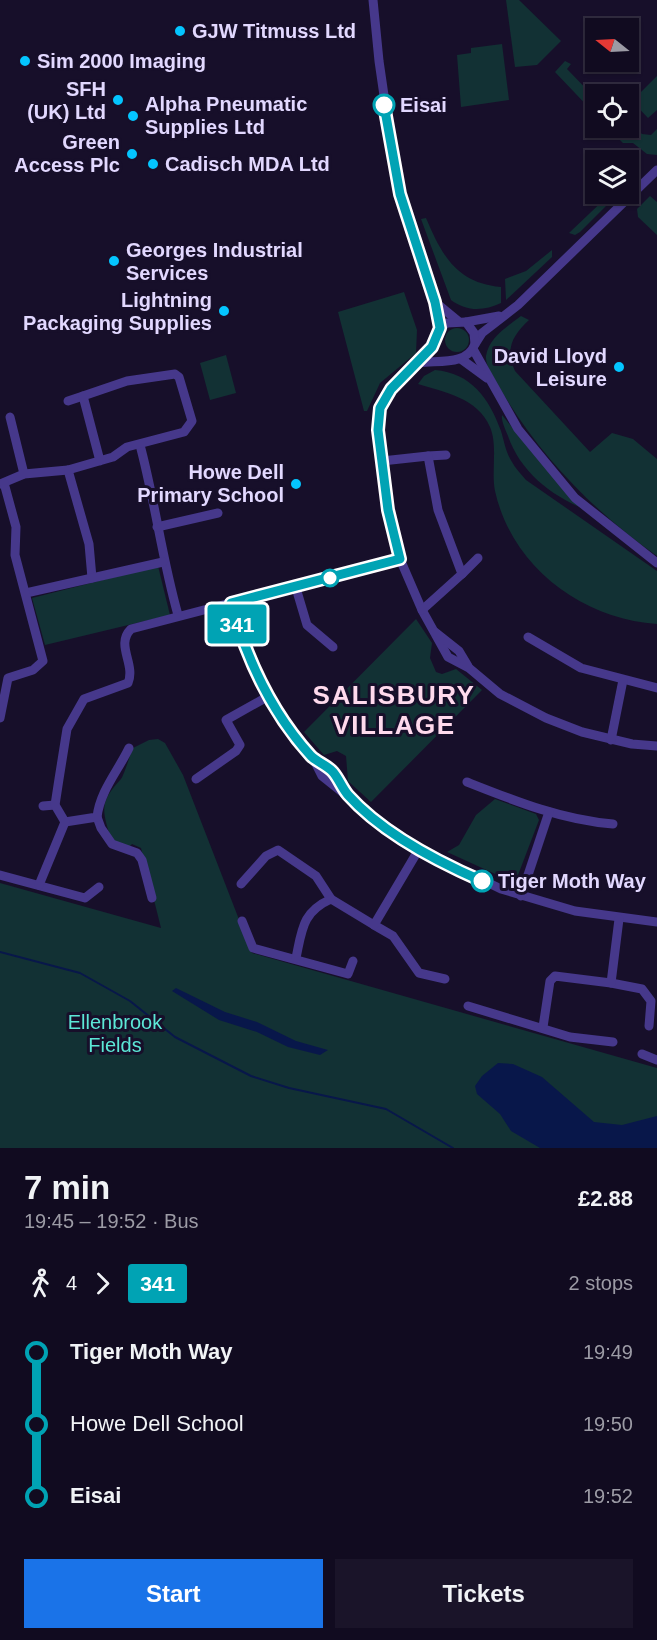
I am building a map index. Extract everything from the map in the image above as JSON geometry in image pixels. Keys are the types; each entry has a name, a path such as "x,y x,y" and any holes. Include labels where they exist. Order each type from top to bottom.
{"street":[{"path":"373,0 378,61 396,178 410,229 435,302 440,351 489,379"},
{"path":"418,363 457,360 474,347 482,333 502,315 518,305 657,170"},
{"path":"435,302 462,321 474,333 474,347 489,379 518,429 575,498 657,563"},
{"path":"502,315 447,323 439,332 432,347 391,389 380,408 378,430 388,510 400,559 422,610 448,657 469,669 500,694 541,716 610,740 657,746"},
{"path":"0,718 5,682 13,675 39,667 43,661 15,555 16,527 2,484 24,474 68,470 113,457 127,447 184,432 192,421 179,377 175,374 145,377 68,400"},
{"path":"83,396 100,461"},
{"path":"10,417 24,474"},
{"path":"140,445 152,489 163,562 178,615"},
{"path":"382,461 446,455"},
{"path":"428,456 438,510 462,574"},
{"path":"68,470 89,544 92,578"},
{"path":"157,526 218,513"},
{"path":"422,610 478,558"},
{"path":"65,822 56,805 67,729 84,699 126,686 130,678 124,643 125,635 131,629 178,615 296,588 400,559"},
{"path":"26,593 163,562"},
{"path":"296,588 307,625 333,647"},
{"path":"231,603 240,634 267,697 313,758 328,783 347,794 365,811 419,849 475,878 521,896 575,911 619,919 657,922"},
{"path":"528,637 581,668 657,688"},
{"path":"610,740 624,681"},
{"path":"196,778 236,751 240,745 226,720 267,697"},
{"path":"129,748 113,779 101,795 97,817 100,828 112,844 137,853 142,860 152,898"},
{"path":"467,782 582,822 614,824"},
{"path":"43,806 56,805"},
{"path":"521,896 549,812"},
{"path":"65,822 97,817"},
{"path":"39,885 65,822"},
{"path":"374,925 419,849"},
{"path":"241,884 266,856 278,850 316,876 331,899 344,906 359,919 393,936 418,973 445,979"},
{"path":"0,875 85,898 99,887"},
{"path":"296,958 303,926 311,910 331,899"},
{"path":"611,983 619,919"},
{"path":"242,921 254,948 348,974 353,961"},
{"path":"543,1027 550,981 555,976 642,989 651,1001 649,1026"},
{"path":"468,1006 570,1036 614,1042"},
{"path":"642,1054 657,1060"}],"green space":[{"path":"506,0 519,0 561,41 537,65 515,67"},
{"path":"502,44 509,100 461,107 457,55 471,53 471,48"},
{"path":"565,61 571,64 567,69 585,88 585,104 555,72"},
{"path":"657,76 657,110 648,118 639,108 639,94"},
{"path":"657,129 657,155 647,154 633,143 623,143 618,138 639,138 639,131 651,135"},
{"path":"650,196 657,202 657,235 638,217 637,209"},
{"path":"599,204 608,204 580,232 575,235 569,233"},
{"path":"426,218 438,244 453,265 473,280 501,287 501,303 488,308 476,309 463,307 451,300 421,219"},
{"path":"552,250 552,257 506,300 505,279 526,271"},
{"path":"404,292 417,330 416,353 380,383 367,411 364,411 338,312"},
{"path":"521,316 529,320 514,337 512,343 511,356 515,371 590,452 612,433 633,439 657,459 657,556 611,520 568,479 530,434 492,375 486,360 488,349 499,333"},
{"path":"457,328 466,331 469,340 466,349 457,352 448,349 445,340 448,331"},
{"path":"226,355 236,393 210,400 200,363"},
{"path":"435,370 459,376 477,389 491,408 510,458 526,480 657,571 657,624 629,620 602,612 577,600 554,584 534,565 517,543 504,518 495,491 494,442 485,417 469,403 449,393 418,384 424,376"},
{"path":"502,415 557,482 584,509 559,497 528,471 513,449"},
{"path":"158,566 170,615 45,645 32,598"},
{"path":"416,619 432,643 430,658 436,672 442,674 456,669 482,690 371,802 348,781 346,756 337,751 324,755 304,732"},
{"name":"Ellenbrook Fields","path":"158,739 165,743 183,775 252,953 657,1068 657,1148 0,1148 0,883 161,928 141,848 132,844 129,847 111,840 104,813 109,794 122,777 133,748 149,740"},
{"path":"495,799 536,814 539,820 515,883 447,852 459,845 476,815"}],"shaded area":[{"path":"176,988 225,1012 257,1022 296,1041 328,1050 320,1055 288,1047 257,1032 219,1020 172,991"},
{"path":"498,1063 513,1064 542,1077 594,1122 622,1125 657,1116 657,1148 540,1148 511,1131 500,1114 477,1094 475,1086 482,1076"}],"waterway":[{"path":"0,952 80,973 130,1001 175,1037 251,1076 289,1088 386,1109 453,1148"}],"bus line":[{"name":"341","path":"384,105 400,194 435,302 440,328 432,347 391,389 380,408 378,430 388,510 400,559 296,588 231,603 240,634 267,697 313,758 330,769 347,794 365,811 395,833 419,849 482,881"}],"place":[{"name":"GJW Titmuss Ltd","path":"180,31"},
{"name":"Sim 2000 Imaging","path":"25,61"},
{"name":"SFH (UK) Ltd","path":"118,100"},
{"name":"Eisai","path":"384,105"},
{"name":"Alpha Pneumatic Supplies Ltd","path":"133,116"},
{"name":"Green Access Plc","path":"132,154"},
{"name":"Cadisch MDA Ltd","path":"153,164"},
{"name":"Georges Industrial Services","path":"114,261"},
{"name":"Lightning Packaging Supplies","path":"224,311"},
{"name":"David Lloyd Leisure","path":"619,367"},
{"name":"Howe Dell Primary School","path":"296,484"},
{"name":"Tiger Moth Way","path":"482,881"}],"district":[{"name":"SALISBURY VILLAGE","path":"394,710"}]}
